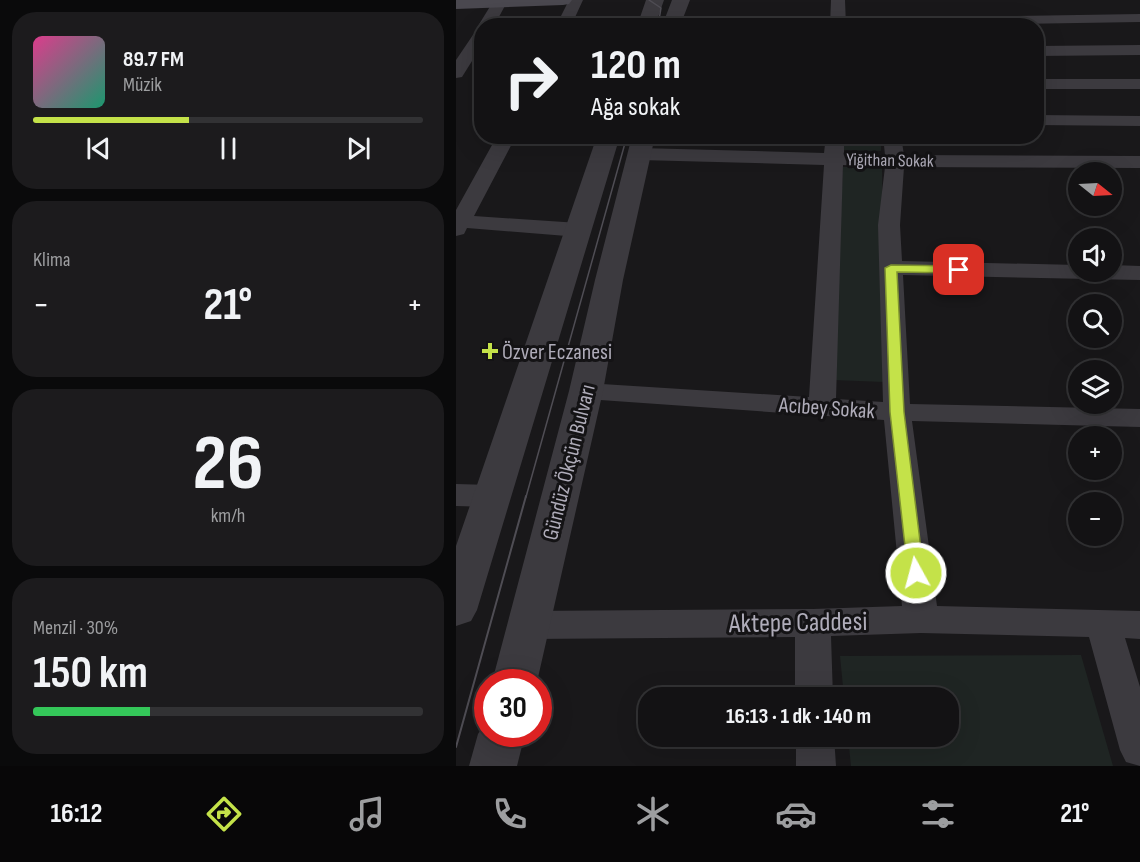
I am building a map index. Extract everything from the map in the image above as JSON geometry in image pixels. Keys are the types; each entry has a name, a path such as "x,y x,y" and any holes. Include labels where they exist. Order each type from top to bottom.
{"main road":[{"path":"456,4 562,0"}],"street":[{"path":"567,18 576,0"},
{"path":"649,18 655,0"},
{"path":"674,18 681,0"},
{"path":"838,0 838,18"},
{"path":"491,18 500,3"},
{"path":"1044,19 1140,18"},
{"path":"458,67 474,44"},
{"path":"1044,51 1140,50"},
{"path":"458,67 474,66"},
{"path":"1044,84 1140,84"},
{"path":"1044,120 1140,121"},
{"path":"503,144 458,224 579,230"},
{"path":"456,610 490,496 606,144"},
{"name":"Yiğithan Sokak","path":"642,145 893,149 1140,162"},
{"name":"Gündüz Ökçün Bulvarı","path":"517,669 586,391 609,280 642,145"},
{"path":"822,407 834,148"},
{"path":"893,149 889,225 897,412 921,619"},
{"path":"891,268 1140,273"},
{"name":"Acıbey Sokak","path":"586,391 897,412 1140,418"},
{"path":"456,495 490,496"},
{"name":"Aktepe Caddesi","path":"528,625 813,623 921,619 1103,626 1140,625"},
{"path":"813,623 814,687"},
{"path":"1103,626 1140,750"},
{"path":"493,766 498,747"},
{"path":"815,747 816,766"}],"shaded area":[{"path":"844,144 881,144 881,151 844,150"},
{"path":"882,166 884,382 833,380 843,167"},
{"path":"1081,655 1113,766 851,766 849,747 959,747 959,687 843,687 840,656"}],"tram line":[{"path":"649,0 661,8 659,18"},
{"path":"526,497 625,144"},
{"path":"456,747 526,496"}],"place":[{"name":"Özver Eczanesi","path":"490,351"}],"route":[{"path":"916,573 897,412 891,268 959,270"}]}
